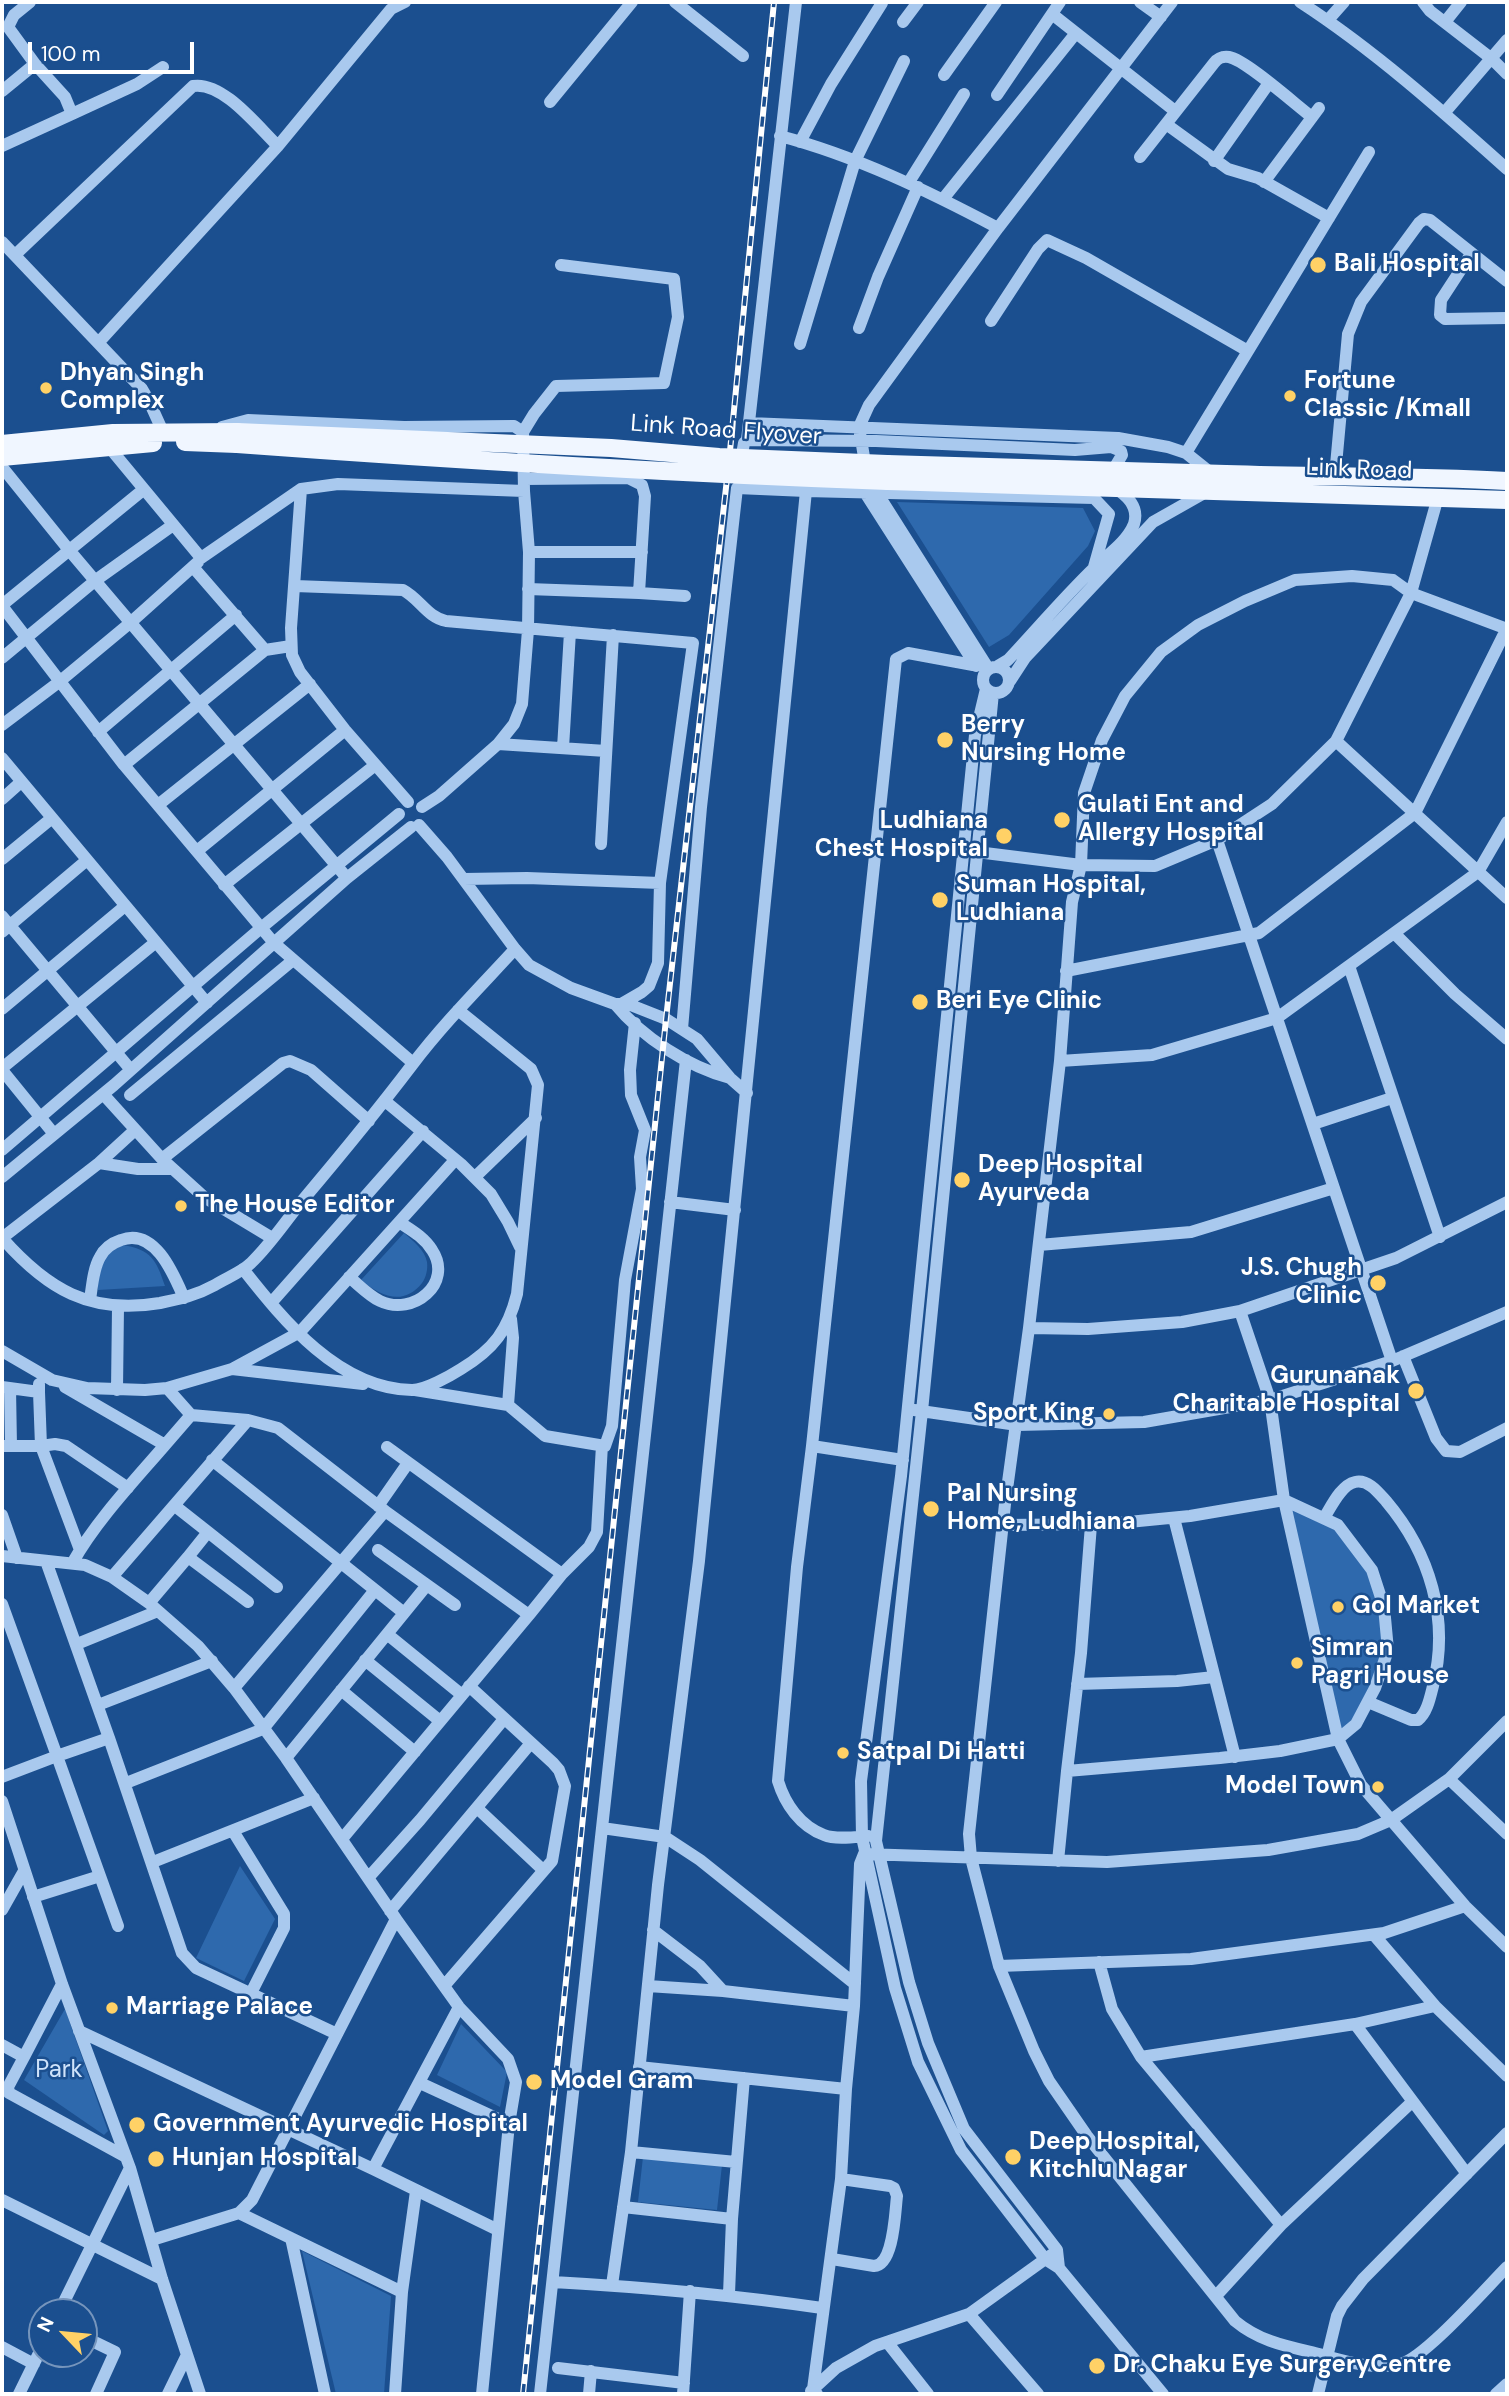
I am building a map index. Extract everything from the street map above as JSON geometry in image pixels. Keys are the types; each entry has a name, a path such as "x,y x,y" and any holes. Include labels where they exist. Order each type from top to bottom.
{"main road":[{"path":"2,444 113,433 208,430 237,438"},
{"path":"2,457 237,438"},
{"name":"Link Road Flyover","path":"237,438 377,454 750,476 1114,480 1184,491 1210,482"},
{"name":"Link Road Flyover","path":"1114,480 1178,471 1210,482"},
{"name":"Link Road","path":"1210,482 1335,476 1507,481"},
{"name":"Link Road","path":"1210,482 1507,500"}],"street":[{"path":"30,2 13,15 8,27 35,64 65,97 72,114"},
{"path":"99,342 278,146 391,9 405,2"},
{"path":"550,103 632,2"},
{"path":"675,2 743,56"},
{"path":"682,1029 701,807 737,488 744,443 747,440 796,2"},
{"path":"903,22 918,2"},
{"path":"944,75 996,2"},
{"path":"997,95 1060,2"},
{"path":"1140,2 1161,17"},
{"path":"973,664 869,487 859,427 869,405 998,228 1172,2"},
{"path":"1300,2 1328,20 1445,112 1507,167"},
{"path":"1328,20 1344,2"},
{"path":"1423,2 1430,11 1492,59 1507,74"},
{"path":"1446,22 1461,2"},
{"path":"800,142 831,84 882,3"},
{"path":"1052,14 1175,111"},
{"path":"943,199 1076,33"},
{"path":"1445,112 1507,40"},
{"path":"1140,157 1219,58 1226,56 1315,113 1264,182"},
{"path":"800,344 855,161 904,61"},
{"path":"2,92 35,64"},
{"path":"2,146 137,84 163,66"},
{"path":"1214,161 1269,83"},
{"path":"15,255 193,86 202,84 220,92 278,146"},
{"path":"859,328 913,185 964,94"},
{"path":"1166,124 1214,161 1264,182 1329,218"},
{"path":"780,136 855,161 913,185 998,228"},
{"path":"1186,453 1369,152"},
{"path":"1335,476 1348,334 1361,302 1419,223 1424,219 1430,220 1507,281"},
{"path":"991,321 1038,249 1047,240 1086,257 1248,351"},
{"path":"2,242 142,390 163,432"},
{"path":"1471,254 1441,300 1440,315 1446,319 1507,318"},
{"path":"422,807 439,796 498,744 514,724 522,704 528,630 523,432 556,386 664,383 678,317 674,279 561,265"},
{"path":"208,430 248,420 404,427 514,426 523,432"},
{"path":"749,423 1118,438 1186,453 1210,482 1153,522 1025,657 1002,692 990,691"},
{"path":"747,440 1094,449 1115,447 1121,451 1121,460 1114,480 1128,496 1135,510 1134,525 1123,540 1094,567 1008,660 990,669 982,680 990,691 903,1460 861,1781 895,1988 918,2062 961,2150 1045,2259 1059,2268 1163,2394"},
{"path":"108,447 173,525 236,615 265,650"},
{"path":"2,467 347,878"},
{"path":"2,725 131,622 197,562 301,489 338,484 524,485 628,478 645,489 639,593"},
{"path":"737,488 806,491 869,487 1094,498 1109,514 1094,567"},
{"path":"869,487 990,669"},
{"path":"2,1177 131,1070 347,878 424,819 422,807 408,802 345,730 300,672 292,654 301,489"},
{"path":"143,490 2,606 124,765 274,943 413,1063"},
{"path":"612,2285 631,2152 653,1930 699,1561 806,491"},
{"path":"970,851 1081,865 1155,866 1217,840 1272,804 1336,741 1412,593 1438,497"},
{"path":"2,658 96,580 173,525"},
{"path":"528,552 642,552"},
{"path":"1066,971 1259,933 1415,814 1507,629 1412,593 1393,580 1352,576 1295,580 1198,625 1161,652 1125,696 1102,740 1084,793 1081,865 1072,902 1066,971 1060,1061 969,1835 971,1858 999,1966 1034,2050 1065,2106 1235,2321 1254,2335 1268,2341 1368,2365 1402,2364 1422,2353 1507,2267"},
{"path":"295,586 403,590 440,620 693,643 660,883 658,964 649,986 619,1003"},
{"path":"528,589 685,596"},
{"path":"98,732 236,615"},
{"path":"563,748 570,632"},
{"path":"601,844 613,635"},
{"path":"124,765 265,650 291,646"},
{"path":"869,1836 825,1836 810,1828 788,1805 778,1781 797,1567 896,659 908,653 990,669 1004,668 1010,681"},
{"path":"158,805 310,684"},
{"path":"197,851 345,730"},
{"path":"1336,741 1507,898"},
{"path":"498,744 606,751"},
{"path":"2,758 207,1003"},
{"path":"224,885 374,766"},
{"path":"2,799 22,782"},
{"path":"2,1150 261,928 399,814 408,802"},
{"path":"399,814 404,825 415,826 464,879 514,949 529,965 551,978 666,1020 682,1029 707,1049 730,1078 747,1093"},
{"path":"2,859 52,818"},
{"path":"1060,1061 1153,1055 1277,1018 1478,872 1507,822"},
{"path":"1217,840 1362,1270 1398,1359 1436,1438 1446,1451 1460,1452 1507,1428"},
{"path":"869,1836 922,1411 970,851"},
{"path":"87,860 4,924 131,1070"},
{"path":"464,879 527,878 660,883"},
{"path":"2,1009 125,906"},
{"path":"1394,933 1507,1039"},
{"path":"54,1134 2,1069 156,942"},
{"path":"135,1130 99,1163 2,1238 21,1260 67,1292 118,1307 184,1298 204,1291 250,1265 369,1121 413,1063 514,949"},
{"path":"130,1095 292,961"},
{"path":"1349,966 1440,1237"},
{"path":"619,1003 635,1023 686,1060 730,1078"},
{"path":"415,1390 449,1376 472,1362 493,1344 510,1318 517,1294 538,1085 531,1069 458,1010"},
{"path":"232,1370 384,1386 508,1405 545,1436 605,1446 612,1426 625,1280 642,1189 640,1157 645,1130 631,1095 630,1070 635,1023"},
{"path":"540,2394 686,1060"},
{"path":"162,1159 283,1063 290,1061 311,1070 369,1121"},
{"path":"103,1094 162,1159 204,1197 272,1238"},
{"path":"1312,1124 1392,1098"},
{"path":"385,1101 423,1131 491,1194 520,1248"},
{"path":"475,1177 536,1118"},
{"path":"271,1303 423,1131"},
{"path":"52,1380 87,1388 167,1388 232,1370 300,1332 456,1160"},
{"path":"99,1163 138,1169 172,1169"},
{"path":"1039,1245 1191,1232 1334,1188"},
{"path":"670,1202 735,1210"},
{"path":"1029,1328 1088,1329 1182,1322 1240,1311 1396,1258 1507,1202"},
{"path":"349,1277 380,1301 395,1305 418,1302 429,1292 438,1266 433,1251 421,1237 399,1222"},
{"path":"90,1300 99,1258 113,1244 128,1238 149,1244 165,1259 184,1298"},
{"path":"243,1269 271,1303 328,1359 351,1374 384,1386"},
{"path":"117,1390 118,1307"},
{"path":"1240,1311 1270,1401 1283,1500 1338,1739 1361,1785 1465,1906 1507,1947"},
{"path":"908,1409 1017,1425 1144,1422 1270,1401 1398,1359 1507,1312"},
{"path":"508,1405 513,1338 510,1318"},
{"path":"2,1350 165,1445"},
{"path":"40,1373 41,1446 80,1550"},
{"path":"39,1392 6,1387 7,1446 66,1446 128,1489"},
{"path":"167,1388 191,1415 248,1420 278,1428 382,1509 529,1615"},
{"path":"73,1562 128,1489 191,1415"},
{"path":"112,1577 248,1420"},
{"path":"342,1839 562,1574 589,1547 597,1532 602,1445"},
{"path":"812,1446 903,1460"},
{"path":"387,1447 562,1574"},
{"path":"212,1460 404,1613"},
{"path":"234,1688 341,1564 382,1509 408,1462"},
{"path":"1324,1518 1351,1483 1363,1482 1369,1485 1388,1503 1409,1531 1433,1583 1438,1617 1438,1664 1430,1700 1423,1716 1418,1720 1411,1720 1368,1702"},
{"path":"1004,1525 1091,1525 1174,1518 1283,1500 1338,1525 1372,1570 1384,1607 1388,1650 1375,1688 1356,1724 1338,1739 1280,1751 1066,1771"},
{"path":"175,1506 277,1587"},
{"path":"2,1515 17,1558"},
{"path":"1174,1518 1234,1756"},
{"path":"1058,1861 1091,1525"},
{"path":"77,1644 153,1607 208,1532"},
{"path":"378,1550 455,1605"},
{"path":"2,1556 73,1562 112,1577 153,1607 212,1661 286,1758 459,2007 502,2051 513,2070 516,2082 509,2124 482,2394"},
{"path":"188,1557 248,1602"},
{"path":"46,1561 126,1783 182,1953 195,1968 337,2034"},
{"path":"286,1758 427,1585"},
{"path":"126,1783 263,1729 375,1590"},
{"path":"2,1604 118,1926"},
{"path":"387,1634 503,1719 559,1770 565,1786 552,1860 444,1986"},
{"path":"365,1660 440,1721"},
{"path":"98,1705 212,1661"},
{"path":"1077,1684 1177,1681 1214,1677"},
{"path":"341,1690 415,1752"},
{"path":"368,1878 503,1719"},
{"path":"813,2392 841,2179 854,2006 859,1864 871,1853 1107,1862 1268,1850 1358,1834 1391,1820 1449,1779 1507,1721"},
{"path":"2,1777 109,1738"},
{"path":"152,2240 239,2213 252,2200 337,2034 393,1915 531,1744"},
{"path":"1449,1779 1507,1834"},
{"path":"153,1862 314,1798"},
{"path":"2,1801 62,1984 128,2163 200,2394"},
{"path":"477,1808 543,1870"},
{"path":"602,1828 666,1837 700,1860 855,1984"},
{"path":"233,1831 284,1914 285,1922 250,1995"},
{"path":"871,1853 928,2043 964,2129 1057,2250 1059,2268"},
{"path":"2,1910 24,1871"},
{"path":"33,1897 100,1876"},
{"path":"999,1966 1191,1959 1374,1935 1465,1906"},
{"path":"653,1930 700,1966 723,1991"},
{"path":"1374,1935 1435,2006 1507,2077"},
{"path":"1099,1962 1112,2009 1141,2057 1281,2225"},
{"path":"62,1984 8,2088 9,2093 128,2163"},
{"path":"648,1986 723,1991 854,2006"},
{"path":"1141,2057 1355,2024 1435,2006"},
{"path":"373,2169 459,2007"},
{"path":"1355,2024 1467,2174"},
{"path":"79,2031 498,2230"},
{"path":"2,2045 24,2057"},
{"path":"639,2067 846,2089"},
{"path":"729,2294 732,2219 744,2078"},
{"path":"420,2083 509,2124"},
{"path":"1216,2296 1281,2225 1412,2102"},
{"path":"1318,2394 1337,2316 1349,2296 1507,2133"},
{"path":"631,2152 736,2162"},
{"path":"66,2298 128,2163"},
{"path":"832,2259 880,2266 889,2253 897,2196 890,2186 841,2179"},
{"path":"395,2394 402,2292 416,2191"},
{"path":"2,2200 162,2279"},
{"path":"623,2207 732,2219"},
{"path":"239,2213 402,2292"},
{"path":"291,2238 325,2394"},
{"path":"813,2392 836,2368 875,2346 968,2314 1057,2250"},
{"path":"553,2282 729,2294 822,2308"},
{"path":"558,2368 591,2371 683,2388 690,2291"},
{"path":"968,2314 1038,2394"},
{"path":"887,2342 928,2394"},
{"path":"96,2394 115,2352 98,2344"},
{"path":"2,2347 28,2361"},
{"path":"168,2394 187,2355"},
{"path":"19,2394 32,2368"},
{"path":"589,2394 591,2371"}],"green space":[{"path":"897,502 1083,508 1095,531 1088,546 1009,635 989,647"},
{"path":"404,1233 424,1254 427,1262 426,1276 408,1295 392,1296 376,1291 361,1280"},
{"path":"123,1245 140,1250 151,1257 165,1286 98,1290 98,1275 102,1263 110,1253"},
{"path":"1287,1506 1335,1527 1369,1570 1382,1608 1385,1649 1372,1687 1353,1723 1339,1734"},
{"path":"240,1866 275,1919 244,1981 196,1958"},
{"name":"Park","path":"65,2009 108,2131 104,2135 24,2080"},
{"path":"461,2024 507,2072 500,2107 437,2075"},
{"path":"643,2157 722,2165 717,2210 638,2202"},
{"path":"302,2251 391,2296 384,2394 336,2394"}],"railway":[{"path":"523,2394 666,1019 729,461 774,2"}],"place":[{"name":"Bali Hospital","path":"1318,265"},
{"name":"Dhyan Singh Complex","path":"46,388"},
{"name":"Fortune Classic /Kmall","path":"1290,396"},
{"name":"Berry Nursing Home","path":"945,740"},
{"name":"Gulati Ent and Allergy Hospital","path":"1062,820"},
{"name":"Ludhiana Chest Hospital","path":"1004,836"},
{"name":"Suman Hospital, Ludhiana","path":"940,900"},
{"name":"Beri Eye Clinic","path":"920,1002"},
{"name":"Deep Hospital Ayurveda","path":"962,1180"},
{"name":"The House Editor","path":"181,1206"},
{"name":"J.S. Chugh Clinic","path":"1378,1283"},
{"name":"Gurunanak Charitable Hospital","path":"1416,1391"},
{"name":"Sport King","path":"1109,1414"},
{"name":"Pal Nursing Home, Ludhiana","path":"931,1509"},
{"name":"Gol Market","path":"1338,1607"},
{"name":"Simran Pagri House","path":"1297,1663"},
{"name":"Satpal Di Hatti","path":"843,1753"},
{"name":"Model Town","path":"1378,1787"},
{"name":"Marriage Palace","path":"112,2008"},
{"name":"Model Gram","path":"534,2082"},
{"name":"Government Ayurvedic Hospital","path":"137,2125"},
{"name":"Deep Hospital, Kitchlu Nagar","path":"1013,2157"},
{"name":"Hunjan Hospital","path":"156,2159"},
{"name":"Dr. Chaku Eye SurgeryCentre","path":"1097,2366"}]}
